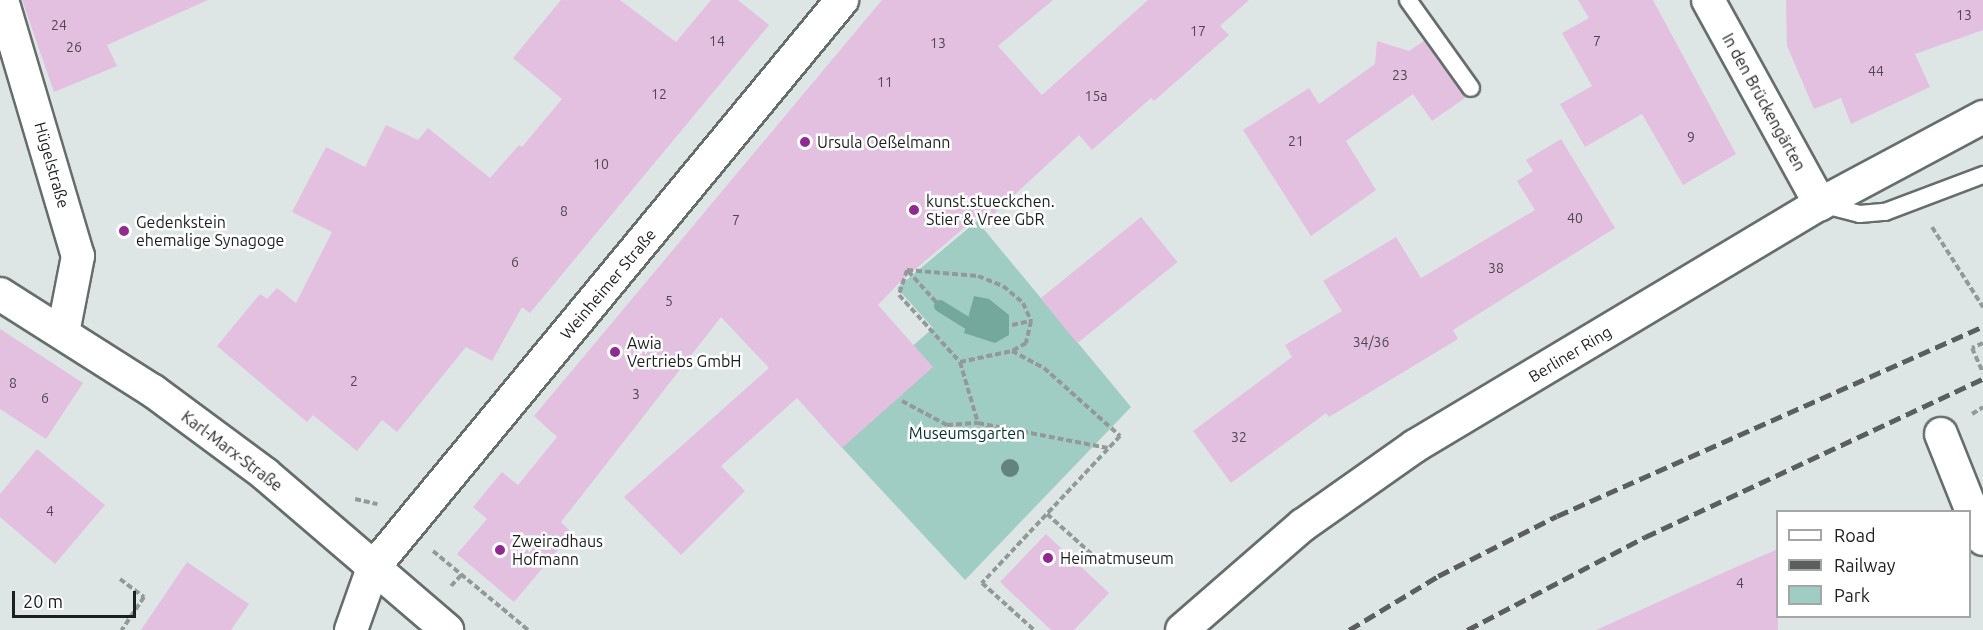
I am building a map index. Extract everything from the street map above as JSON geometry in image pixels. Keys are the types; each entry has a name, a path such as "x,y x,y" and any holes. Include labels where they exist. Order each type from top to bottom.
{"street":[{"name":"Hügelstraße","path":"2,0 78,256 63,333"},
{"name":"Weinheimer Straße","path":"373,568 842,0"},
{"name":"In den Brückengärten","path":"1708,0 1820,204"},
{"name":"Berliner Ring","path":"1182,630 1303,525 1415,446 1820,204 1983,117"},
{"name":"Karl-Marx-Straße","path":"0,294 63,333 266,474 447,630"},
{"path":"1941,434 1983,539"},
{"path":"351,630 373,568"}],"lane":[{"path":"1408,0 1471,88"},
{"path":"1820,204 1860,214 1911,206 1983,175"}],"path":[{"path":"1911,206 1982,299 1983,307"},
{"path":"907,270 936,302"},
{"path":"907,270 978,276 1003,286 1023,303 1031,321 1026,343 1012,351 960,362"},
{"path":"907,270 899,295 960,362 978,423"},
{"path":"1012,325 1031,321"},
{"path":"1983,343 1972,348 1983,373"},
{"path":"1012,351 1044,368 1120,436 982,583 1034,630"},
{"path":"902,401 947,425 978,423 1109,448"},
{"path":"1047,514 1095,557"},
{"path":"120,579 144,597 122,630"}],"green space":[{"name":"Museumsgarten","path":"977,221 1131,407 965,580 822,426 933,328 897,288"}],"shaded area":[{"path":"974,296 989,299 1009,315 1009,335 995,343 964,333"}],"building":[{"path":"22,0 208,0 107,45 117,66 54,92"},
{"path":"561,0 620,0 676,42 711,0 738,0 769,25 530,313 522,307 492,361 466,347 397,432 382,420 357,451 313,415 307,422 217,346 260,294 267,299 277,288 296,303 332,232 292,212 326,147 365,167 386,125 418,140 428,128 490,178 519,145 522,147 562,99 513,58"},
{"path":"882,0 1053,0 998,46 1042,95 1148,0 1249,0 1220,26 1229,35 1154,101 1151,98 1092,150 1079,135 983,224 977,217 898,284 878,305 933,367 842,448 797,398 721,466 745,491 681,555 624,497 769,368 721,317 561,522 572,533 514,602 457,554 487,519 473,507 502,472 518,485 557,437 534,416"},
{"path":"1578,0 1653,0 1736,154 1683,185 1642,114 1585,147 1560,104 1592,86 1562,33 1589,18"},
{"path":"1786,0 1983,0 1983,30 1915,54 1930,87 1851,124 1841,98 1814,109 1787,46"},
{"path":"1377,41 1409,51 1424,41 1465,98 1432,121 1413,94 1346,141 1376,190 1311,236 1243,130 1309,88 1319,104 1375,64"},
{"path":"1561,139 1615,228 1453,330 1458,339 1329,417 1326,413 1231,483 1193,431 1292,357 1285,345 1342,311 1323,281 1396,237 1421,278 1535,210 1517,181 1533,171 1526,160"},
{"path":"1141,217 1178,262 1077,343 1041,298"},
{"path":"0,329 83,383 46,439 0,409"},
{"path":"37,449 105,505 55,564 0,517 0,494"},
{"name":"Heimatmuseum","path":"1046,534 1109,593 1074,630 1051,630 1000,582"},
{"path":"1776,550 1778,630 1596,630"},
{"path":"187,562 249,604 231,630 141,630"}],"waterway":[{"path":"940,306 967,323"}],"railway":[{"path":"1349,630 1438,576 1557,516 1983,326"},
{"path":"1467,630 1645,537 1983,379"}],"place":[{"name":"Ursula Oeßelmann","path":"805,142"},
{"name":"kunst.stueckchen. Stier & Vree GbR","path":"914,210"},
{"name":"Gedenkstein ehemalige Synagoge","path":"124,231"},
{"name":"Awia Vertriebs GmbH","path":"615,352"},
{"name":"Zweiradhaus Hofmann","path":"500,550"},
{"name":"Heimatmuseum","path":"1048,558"}]}
